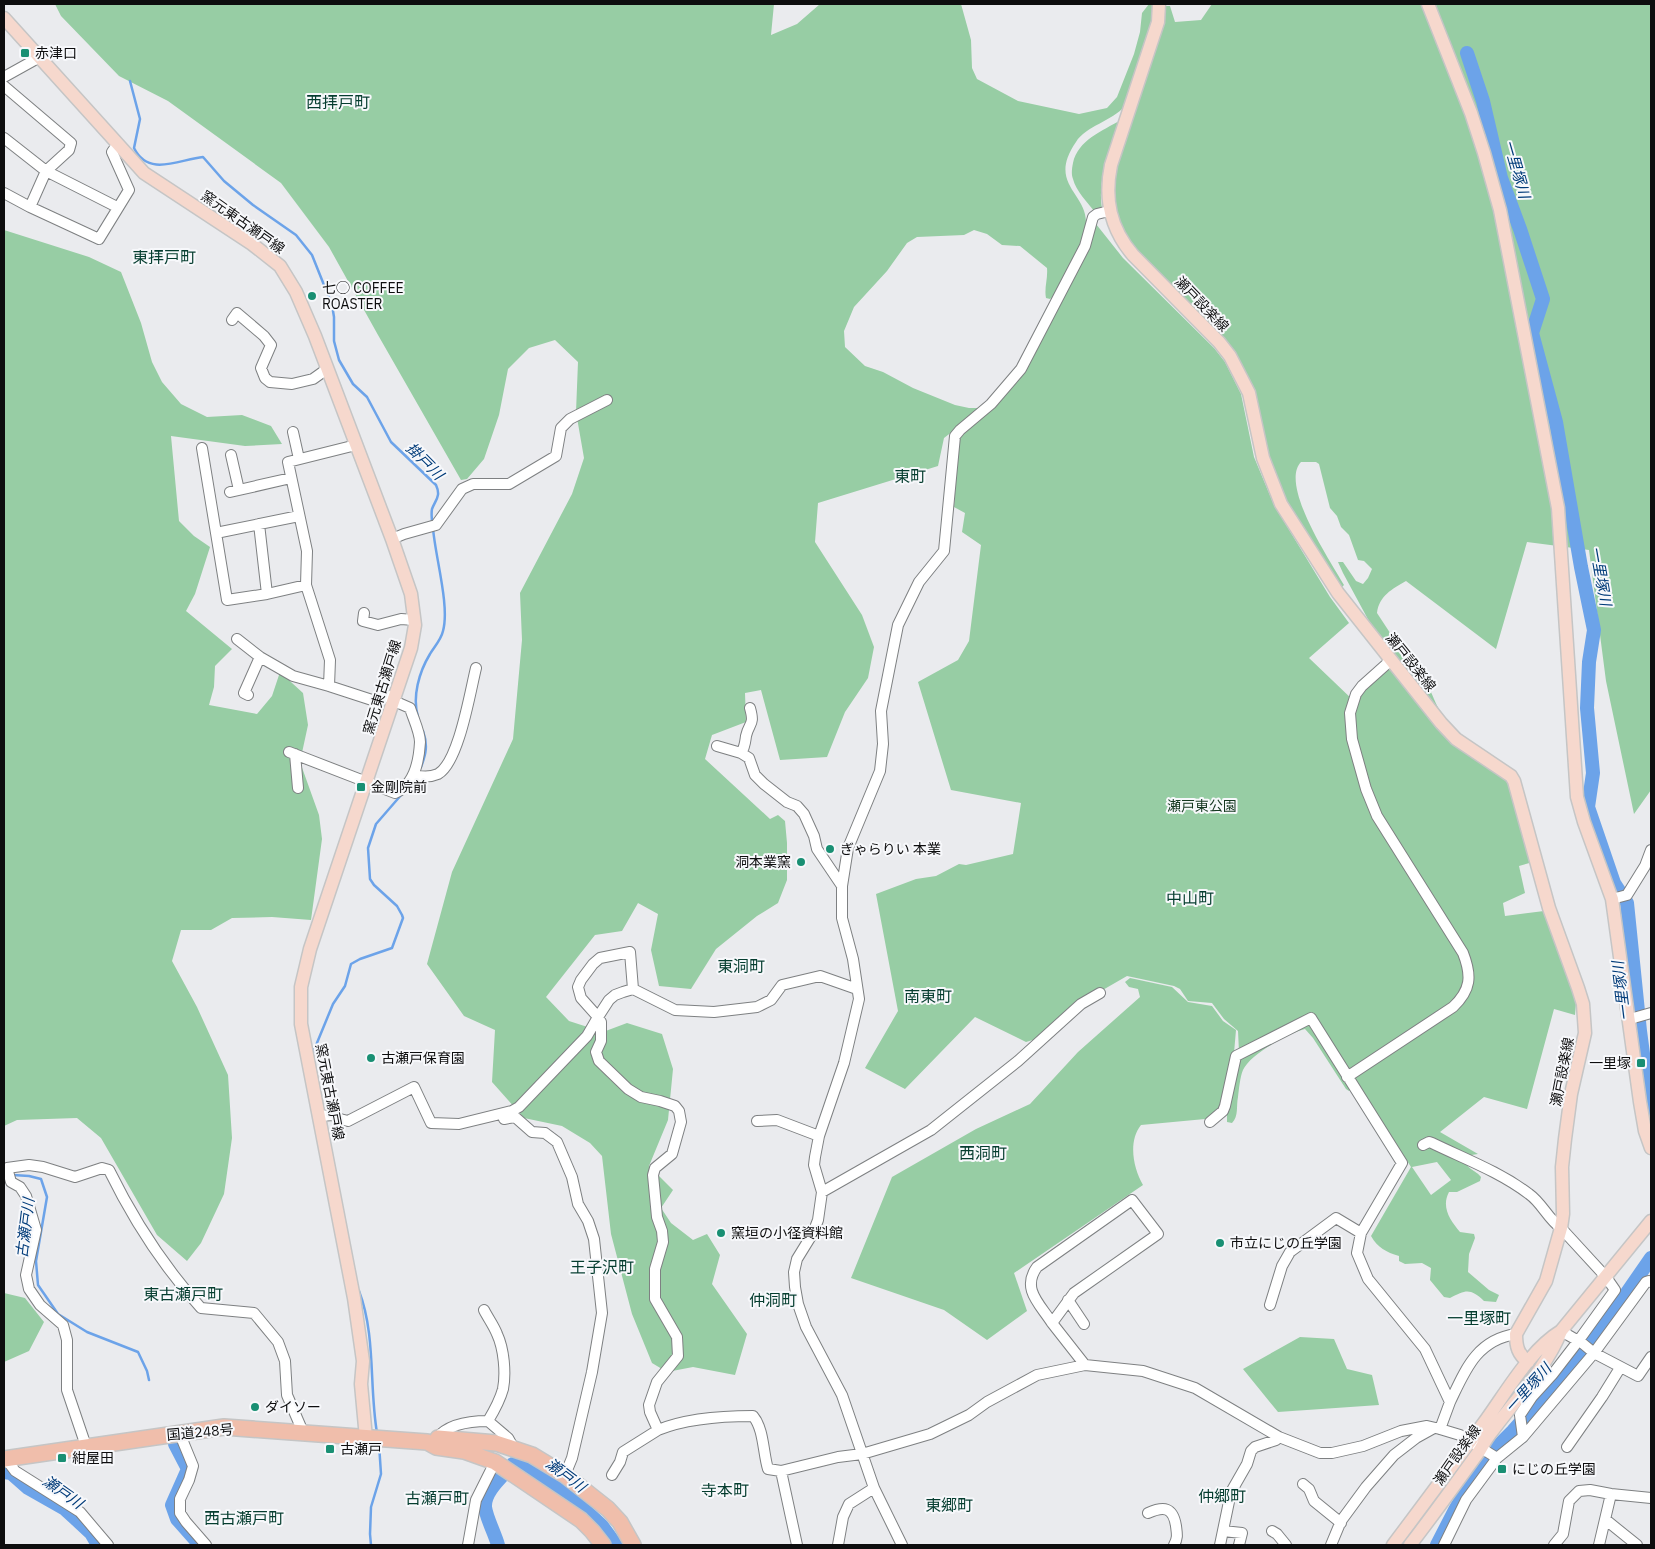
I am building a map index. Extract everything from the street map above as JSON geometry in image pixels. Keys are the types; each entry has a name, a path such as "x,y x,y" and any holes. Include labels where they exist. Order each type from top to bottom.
{"highway":[{"name":"国道248号","path":"6,1458 224,1427 374,1439 496,1443 513,1447 532,1455 565,1475 620,1522 634,1545"},
{"name":"国道248号","path":"432,1440 436,1446 464,1451 498,1464 580,1520 603,1545"}],"main road":[{"name":"瀬戸設楽線","path":"1159,4 1158,22 1108,179 1109,211 1116,230 1124,244 1219,342 1230,356 1249,393 1263,458 1281,504 1338,593 1390,661 1456,738 1511,776 1549,908 1583,1004 1585,1033 1571,1094 1562,1167 1563,1214 1561,1228 1546,1281 1516,1334"},
{"path":"1428,4 1471,113 1502,220 1558,508 1577,798 1584,822 1614,899 1640,1102 1645,1131 1651,1148"},
{"name":"窯元東古瀬戸線","path":"4,18 144,173 252,244 280,266 296,292 327,368 411,594 414,620 411,648 310,949 301,987 301,1024 354,1298 363,1361 361,1384 374,1439"},
{"name":"瀬戸設楽線","path":"1410,1545 1487,1451 1528,1362 1549,1338 1561,1330 1651,1221"},
{"name":"瀬戸設楽線","path":"1393,1545 1487,1451 1488,1436 1555,1346 1561,1330"},
{"path":"1516,1334 1519,1354 1528,1362"}],"street":[{"path":"4,76 40,58"},
{"path":"4,86 71,143 69,150 46,171 30,207"},
{"path":"4,138 46,171 117,207"},
{"path":"4,193 99,239 128,190 112,152 117,145"},
{"path":"902,1545 874,1488 842,1396 806,1326 798,1304 795,1287 795,1264 813,1233 818,1220 822,1192 814,1165 819,1136 844,1063 859,999 853,960 842,918 842,886 848,848 880,771 883,744 881,712 898,624 920,582 944,551 955,436 991,404 1021,369 1085,246 1093,217 1109,211"},
{"path":"232,320 237,313 264,336 271,345 261,368 265,378 270,382 292,384 313,379 327,368"},
{"path":"392,539 433,526 462,489 473,484 509,484 556,456 561,428 565,423 607,400"},
{"path":"293,432 299,459"},
{"path":"329,686 330,660 306,585 307,551 288,462 356,445"},
{"path":"202,448 227,600 267,594 306,585"},
{"path":"231,455 234,491 291,478"},
{"path":"216,533 299,516"},
{"path":"259,524 267,594"},
{"path":"364,613 363,621 378,625 401,619 414,620"},
{"path":"237,639 260,657 293,676 372,700 395,698 410,708 420,741 416,776 402,790 395,793 292,753 298,788"},
{"path":"248,694 244,693 260,657"},
{"path":"1348,1077 1452,1007 1467,990 1469,979 1468,967 1463,953 1378,816 1366,789 1352,739 1350,713 1356,694 1362,686 1390,661"},
{"path":"416,776 423,777 438,774 456,748 476,668"},
{"path":"741,752 744,748 746,734 752,724 750,708"},
{"path":"717,746 741,752 749,758 755,775 764,784 787,802 797,806 804,814 814,836 817,849 842,886"},
{"path":"1614,899 1627,895 1646,866 1651,850"},
{"path":"633,989 630,952 600,958 578,986 581,998 598,1017 600,1022 601,1041 596,1052 599,1061 628,1089 641,1098 675,1106 680,1122 672,1154 655,1168 653,1175 657,1217 662,1231 663,1242 655,1270 655,1299 677,1337 678,1356 657,1382 650,1405 650,1412 658,1430"},
{"path":"319,1116 334,1115 348,1121 414,1087 431,1123 459,1124 498,1116 519,1107 587,1036 598,1017 616,995 633,989 675,1010 714,1012 758,1007 771,1000 782,985 820,976 857,989"},
{"path":"822,1192 931,1130 1018,1061 1076,1008 1100,993"},
{"path":"1630,1019 1648,1015"},
{"path":"1210,1122 1223,1111 1225,1106 1236,1056 1311,1018 1402,1163 1361,1232 1357,1253 1368,1279 1425,1349 1450,1402"},
{"path":"498,1116 500,1120 515,1117 532,1132 545,1133 557,1142 572,1177 578,1204 588,1221 594,1239 602,1312 592,1372 572,1458 565,1475"},
{"path":"758,1121 777,1120 819,1136"},
{"path":"1423,1145 1429,1142 1432,1143 1509,1179 1536,1199 1556,1224 1606,1277 1614,1290 1581,1342 1532,1398 1520,1415 1522,1436"},
{"path":"86,1446 67,1390 67,1340 63,1324 40,1305 28,1289 26,1275 36,1230 26,1196 20,1187 11,1182 7,1168 29,1165 43,1167 75,1177 102,1168 109,1170 139,1226 160,1258 201,1308 254,1313 278,1342 285,1361 287,1395 303,1432"},
{"path":"1052,1322 1074,1293 1158,1234 1132,1200 1037,1267 1033,1272 1030,1282 1030,1289 1052,1322 1086,1365"},
{"path":"1270,1305 1282,1266 1290,1252 1336,1218 1361,1232"},
{"path":"1444,1545 1487,1451 1522,1436 1593,1351 1646,1282 1650,1280 1651,1282"},
{"path":"1068,1300 1084,1324"},
{"path":"484,1310 499,1336 504,1374 503,1388 497,1405 488,1421"},
{"path":"1561,1330 1620,1368 1638,1376 1651,1357"},
{"path":"1331,1545 1341,1523 1366,1487 1394,1455 1416,1438 1437,1428 1469,1362 1476,1354 1506,1336 1516,1334"},
{"path":"612,1475 620,1462 623,1452 658,1430 681,1423 722,1417 753,1416 759,1429 768,1469 781,1470 838,1457 862,1454 930,1434 969,1415 987,1402 1037,1375 1086,1365 1143,1371 1195,1388 1280,1437 1312,1451 1332,1453 1363,1446 1401,1430 1426,1426 1437,1428 1487,1451"},
{"path":"1567,1447 1620,1368"},
{"path":"432,1440 441,1433 462,1423 488,1421 508,1438 513,1447"},
{"path":"179,1432 193,1466 180,1499 180,1513 206,1545"},
{"path":"1220,1545 1231,1492 1247,1464 1251,1451 1255,1447 1280,1437"},
{"path":"6,1458 16,1471 80,1512 108,1545"},
{"path":"468,1545 476,1500 498,1464"},
{"path":"781,1470 797,1545"},
{"path":"1303,1484 1310,1489 1314,1501 1341,1523"},
{"path":"838,1545 843,1517 849,1504 874,1488"},
{"path":"1554,1545 1563,1534 1569,1501 1575,1494 1585,1490 1649,1499"},
{"path":"1599,1545 1611,1494"},
{"path":"1148,1513 1165,1508 1172,1512 1178,1538 1174,1545"},
{"path":"1606,1520 1637,1545"},
{"path":"1223,1531 1242,1533 1239,1545"},
{"path":"1272,1531 1286,1545"}],"green space":[{"path":"55,4 774,4 771,35 797,24 820,4 961,4 971,40 972,68 977,79 1018,101 1079,114 1107,108 1117,97 1134,54 1140,32 1142,13 1149,4 1154,4 1155,14 1125,106 1113,116 1080,136 1068,156 1065,168 1067,178 1085,213 1086,223 1079,251 1056,294 1050,299 1046,298 1047,268 1020,246 1002,245 987,234 974,230 964,235 917,237 907,243 887,271 854,307 844,331 845,347 865,366 883,372 913,388 955,405 983,408 944,438 938,466 818,503 815,542 862,615 874,647 868,678 845,712 827,757 780,760 761,690 745,693 746,722 712,735 705,759 770,819 778,815 785,821 787,880 778,903 757,916 716,949 691,989 659,986 651,950 658,914 638,903 622,931 595,935 546,997 569,1021 603,1032 627,1023 662,1034 673,1069 668,1120 649,1166 673,1190 661,1208 671,1223 693,1240 707,1234 720,1255 712,1284 747,1334 735,1375 693,1367 667,1372 652,1363 632,1314 611,1234 602,1156 590,1143 562,1126 524,1118 492,1082 495,1030 464,1016 427,964 452,872 513,739 522,640 520,593 572,494 584,458 576,412 578,362 555,340 529,348 508,369 499,415 484,459 467,479 461,480 329,247 281,183 168,101 119,76 61,16"},
{"path":"1212,4 1651,4 1651,790 1634,814 1606,681 1589,550 1527,542 1496,649 1406,581 1391,590 1383,598 1377,613 1419,677 1427,685 1442,716 1377,636 1343,573 1338,562 1343,562 1356,581 1363,584 1372,569 1364,561 1358,560 1349,535 1341,527 1337,516 1330,508 1319,464 1316,462 1301,462 1296,473 1297,488 1309,524 1344,585 1342,587 1324,564 1289,507 1269,462 1252,391 1138,253 1121,228 1114,201 1114,182 1117,165 1163,23 1166,6 1170,6 1175,22 1201,20"},
{"path":"1121,120 1103,175 1101,186 1102,209 1095,212 1074,183 1072,177 1073,163 1085,142"},
{"name":"瀬戸東公園","path":"1096,224 1123,258 1214,348 1225,362 1241,394 1254,457 1274,505 1330,597 1349,623 1309,658 1355,702 1377,677 1392,669 1447,735 1509,780 1533,862 1519,866 1525,893 1503,903 1505,916 1544,911 1576,1003 1575,1015 1554,1009 1527,1109 1484,1097 1440,1132 1478,1154 1458,1157 1481,1177 1480,1181 1457,1192 1449,1192 1446,1208 1450,1218 1460,1232 1474,1234 1475,1238 1469,1254 1468,1272 1489,1290 1499,1295 1496,1302 1484,1301 1471,1292 1460,1293 1450,1298 1444,1297 1430,1280 1431,1268 1422,1263 1405,1264 1399,1261 1399,1256 1390,1253 1376,1244 1371,1236 1411,1167 1313,1013 1239,1052 1238,1031 1224,1019 1212,1003 1188,1001 1180,989 1174,986 1127,976 1101,991 1036,1039 1026,1042 975,1017 905,1089 865,1068 898,1011 876,894 916,879 936,876 959,864 966,865 1013,854 1021,803 951,790 918,682 958,660 969,641 981,545 962,532 965,513 954,507 959,439 962,433 1021,374 1092,226","holes":["1437,1162 1451,1180 1431,1195 1412,1167"]},
{"path":"4,230 89,257 121,272 141,323 152,362 162,382 181,404 207,417 242,415 271,426 282,444 245,446 171,436 179,521 194,536 210,547 195,594 186,611 232,649 215,666 214,687 209,705 257,714 272,696 280,672 303,693 308,725 300,762 319,815 322,839 311,920 272,917 232,918 211,930 181,930 172,961 197,1007 228,1075 232,1138 224,1194 201,1243 187,1261 157,1235 101,1138 77,1118 17,1120 4,1126"},
{"path":"1130,978 1172,987 1188,1002 1212,1006 1223,1021 1236,1030 1234,1053 1219,1110 1205,1119 1141,1125 1134,1139 1133,1155 1143,1185 1014,1273 1027,1311 987,1340 944,1310 851,1278 892,1177 976,1129 1030,1104 1078,1052 1140,997 1138,989 1129,987 1125,982"},
{"path":"1308,1024 1351,1089 1349,1091 1346,1089 1313,1038 1305,1029 1261,1051 1247,1064 1241,1076 1236,1117 1232,1123 1227,1122 1227,1107 1237,1060"},
{"path":"4,1293 25,1298 44,1322 29,1351 4,1362"},
{"path":"1300,1337 1334,1339 1347,1369 1372,1375 1379,1405 1278,1412 1243,1369"}],"waterway":[{"name":"一里塚川","path":"1467,53 1483,101 1501,178 1543,299 1532,333 1556,422 1594,630 1589,662 1587,708 1593,773 1588,807 1614,883 1627,903 1640,1031 1651,1114"},
{"name":"掛戸川","path":"130,81 140,119 134,148 140,157 156,165 203,157 224,181 253,205 296,235 312,255 332,305 334,341 339,360 353,384 367,397 391,442 436,485 438,495 432,509 432,522"},
{"name":"掛戸川","path":"418,717 416,693 420,677 426,661 441,637 445,621 445,608 433,528"},
{"name":"掛戸川","path":"421,767 426,749 423,731"},
{"name":"掛戸川","path":"312,1055 333,1004 345,986 351,964 392,948 403,918 397,906 370,879 368,848 376,824 402,794"},
{"name":"古瀬戸川","path":"13,1175 41,1179 47,1197 36,1261 38,1285 58,1314 87,1332 138,1352 149,1380"},
{"name":"一里塚川","path":"1437,1545 1483,1461 1513,1431 1580,1355 1615,1310 1651,1258"},
{"path":"359,1291 368,1325 377,1433"},
{"name":"古瀬戸川","path":"175,1444 188,1469 172,1505 177,1519 200,1545"},
{"path":"371,1545 371,1507 381,1474 379,1444"},
{"name":"瀬戸川","path":"498,1545 486,1511 486,1501 495,1484 513,1464 526,1465 562,1489 602,1526 616,1545"},
{"name":"瀬戸川","path":"4,1472 11,1473 28,1488 65,1509 91,1533 98,1545"}],"place":[{"name":"赤津口","path":"25,53"},
{"name":"七◯ COFFEE ROASTER","path":"312,296"},
{"name":"金剛院前","path":"361,787"},
{"name":"ぎゃらりい 本業","path":"830,849"},
{"name":"洞本業窯","path":"801,862"},
{"name":"古瀬戸保育園","path":"371,1058"},
{"name":"一里塚","path":"1641,1063"},
{"name":"窯垣の小径資料館","path":"721,1233"},
{"name":"市立にじの丘学園","path":"1220,1243"},
{"name":"ダイソー","path":"255,1407"},
{"name":"古瀬戸","path":"330,1449"},
{"name":"紺屋田","path":"62,1458"},
{"name":"にじの丘学園","path":"1502,1469"}],"district":[{"name":"西拝戸町","path":"338,102"},
{"name":"東拝戸町","path":"164,257"},
{"name":"東町","path":"910,476"},
{"name":"中山町","path":"1190,898"},
{"name":"東洞町","path":"741,966"},
{"name":"南東町","path":"928,996"},
{"name":"西洞町","path":"983,1153"},
{"name":"王子沢町","path":"602,1267"},
{"name":"東古瀬戸町","path":"183,1294"},
{"name":"仲洞町","path":"773,1300"},
{"name":"一里塚町","path":"1479,1318"},
{"name":"寺本町","path":"725,1490"},
{"name":"仲郷町","path":"1222,1496"},
{"name":"古瀬戸町","path":"437,1498"},
{"name":"東郷町","path":"949,1505"},
{"name":"西古瀬戸町","path":"244,1518"}]}
